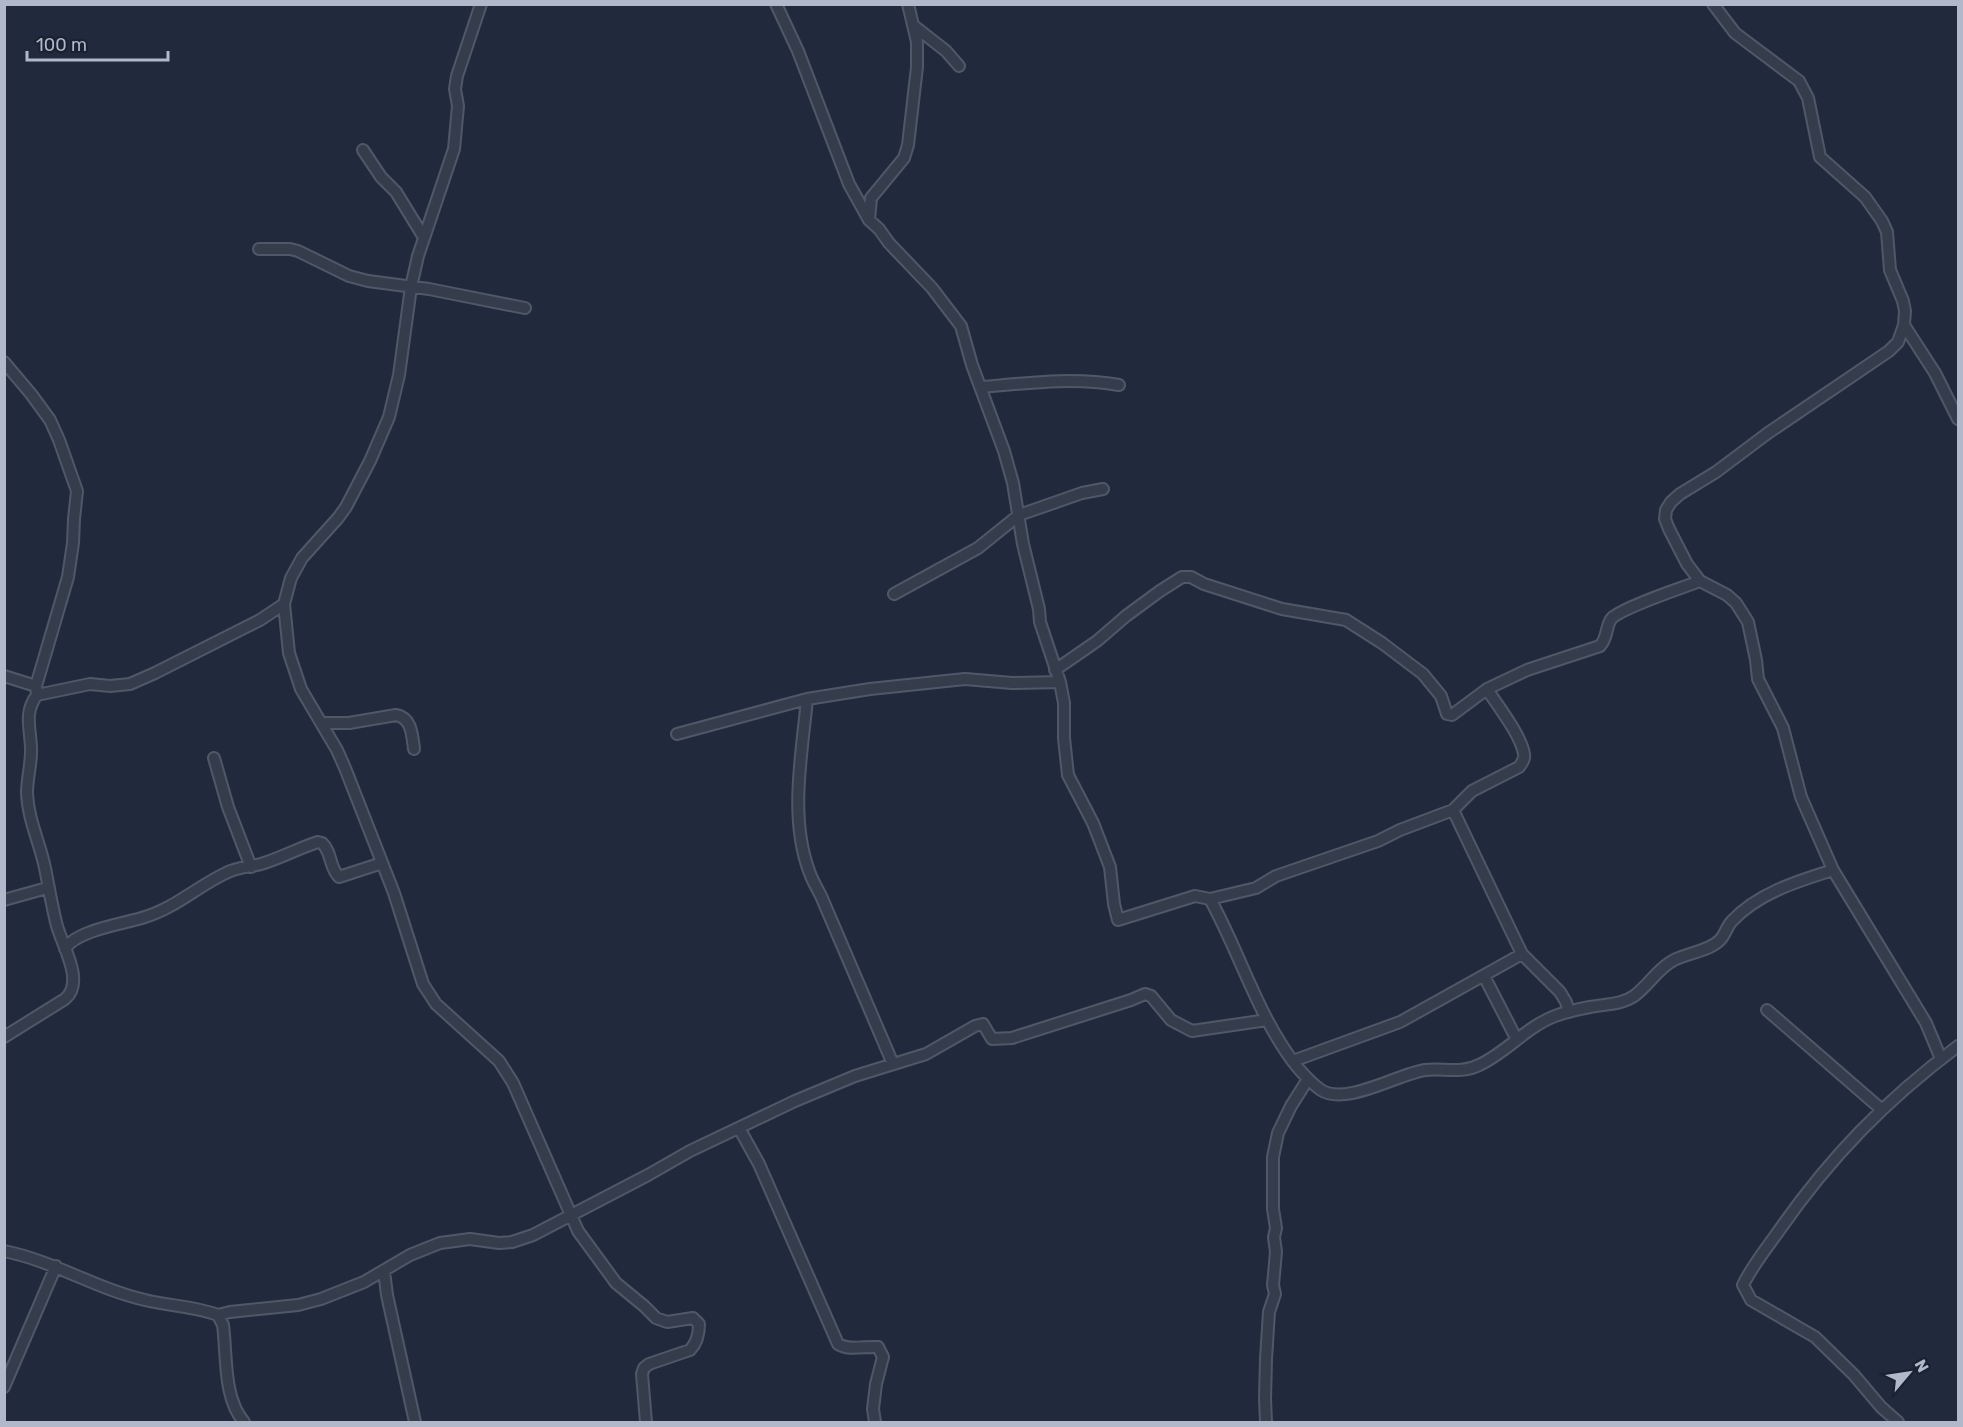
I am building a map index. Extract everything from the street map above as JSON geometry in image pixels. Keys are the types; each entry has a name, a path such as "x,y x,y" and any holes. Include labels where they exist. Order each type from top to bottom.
{"street":[{"path":"481,4 457,76 455,89 458,106 454,149 423,236 411,287 395,398 380,440 346,507 302,558 291,578 284,604 293,668 301,688 337,750 398,903 423,984 436,1004 499,1061 523,1104 571,1215 589,1247 616,1283 656,1318 667,1322 693,1318 699,1324 699,1332 690,1350 649,1364 644,1368 642,1374 646,1422"},
{"path":"776,4 798,51 849,184 869,220 932,288 961,326 972,365 982,387 1013,483 1028,572 1064,703 1064,738 1068,775 1093,823 1110,867 1118,920 1195,896 1210,899 1256,888 1276,876 1378,841 1453,810 1472,790 1519,767 1523,762 1524,753 1510,723 1487,689"},
{"path":"869,220 871,198 904,158 908,145 917,66 917,42 908,4"},
{"path":"1713,4 1735,33 1799,81 1808,98 1820,157 1865,197 1876,210 1887,232 1890,270 1903,301 1904,325 1898,342 1889,351 1671,502 1666,510 1665,519 1669,530 1700,581 1727,595 1736,603 1748,622 1758,679 1783,728 1802,797 1833,870 1926,1023 1941,1059"},
{"path":"914,26 940,46 959,66"},
{"path":"363,150 381,177 396,192 423,236"},
{"path":"259,249 290,249 349,276 368,281 525,308"},
{"path":"1904,325 1935,373 1959,419"},
{"path":"4,362 32,394 50,420 77,491 68,577 37,690 30,704 28,719 31,749 27,794 32,822 45,867 47,888 73,975 74,986 72,993 4,1037"},
{"path":"982,387 1071,381 1119,385"},
{"path":"894,594 978,548 1018,515 1082,493 1103,489"},
{"path":"1055,670 1097,641 1160,591 1182,577 1191,577 1204,584 1282,609 1347,621 1382,643 1423,674 1441,696 1447,714 1452,715 1487,689 1527,669 1600,646 1605,641 1608,624 1613,617 1700,581"},
{"path":"4,676 37,690 90,684 111,686 130,684 156,674 260,620 284,604"},
{"path":"677,734 807,699 870,689 965,679 1012,683 1060,682"},
{"path":"807,699 800,775 801,841 809,872 893,1064"},
{"path":"321,723 350,723 402,716 409,723 414,749"},
{"path":"214,758 228,807 251,867"},
{"path":"1453,810 1522,954 1560,992 1569,1012"},
{"path":"65,949 75,940 106,927 147,917 167,908 228,871 251,867 318,842 326,847 332,867 339,877 382,863"},
{"path":"1210,899 1277,1040 1308,1079 1320,1090 1329,1094 1344,1094 1380,1086 1425,1070 1454,1070 1477,1066 1516,1038 1554,1016 1625,1000 1633,996 1658,971 1673,960 1721,939 1731,922 1754,904 1794,882 1833,870"},
{"path":"4,900 47,888"},
{"path":"1293,1061 1400,1022 1522,954"},
{"path":"1484,976 1516,1038"},
{"path":"4,1251 36,1258 98,1284 145,1300 201,1309 218,1315 298,1305 347,1290 429,1246 452,1240 512,1242 533,1235 648,1176 690,1151 795,1101 855,1076 926,1054 975,1026 984,1024 992,1040 1012,1038 1145,994 1151,996 1171,1020 1192,1031 1267,1020"},
{"path":"1767,1010 1881,1109"},
{"path":"1898,1422 1881,1407 1854,1375 1815,1336 1751,1300 1743,1285 1791,1213 1840,1150 1881,1109 1959,1046"},
{"path":"1266,1422 1269,1312 1275,1294 1273,1285 1276,1228 1273,1157 1278,1133 1308,1079"},
{"path":"739,1128 759,1164 838,1344 841,1347 878,1347 882,1352 873,1409 875,1422"},
{"path":"4,1387 56,1266"},
{"path":"384,1271 387,1295 415,1422"},
{"path":"218,1315 223,1325 234,1402 239,1417 244,1422"}]}
